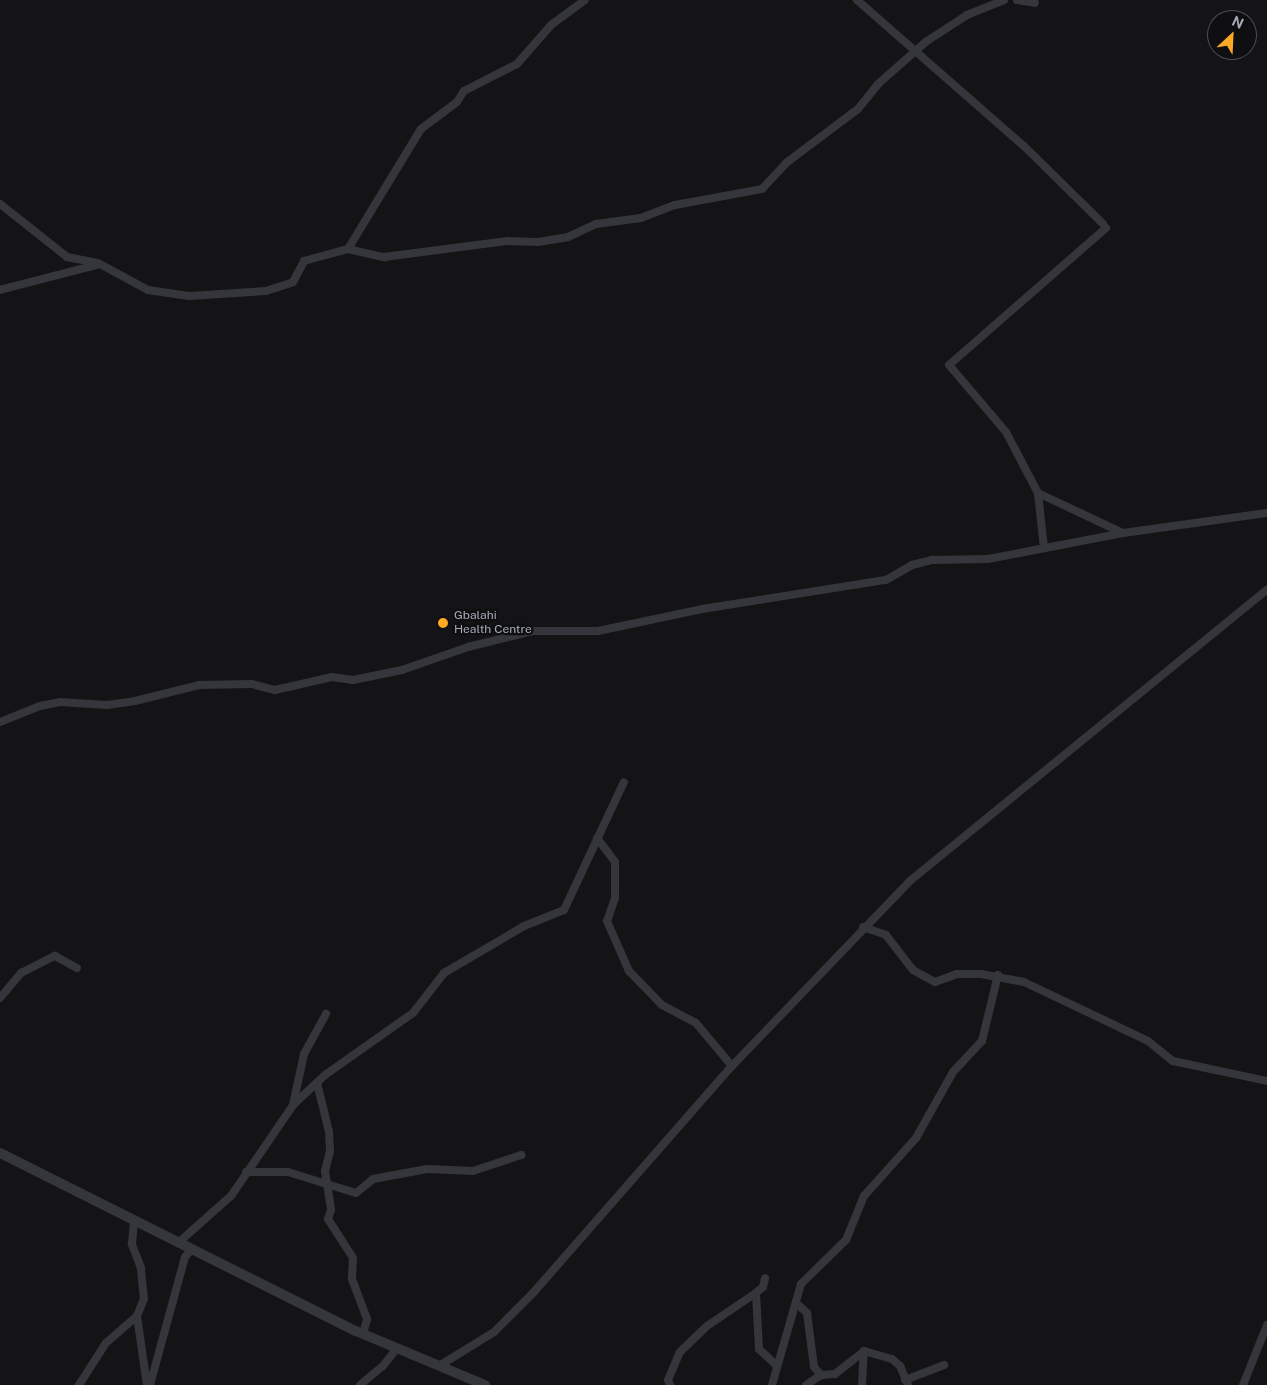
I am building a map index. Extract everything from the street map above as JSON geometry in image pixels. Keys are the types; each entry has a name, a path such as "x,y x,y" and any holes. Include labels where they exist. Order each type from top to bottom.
{"street":[{"path":"348,249 421,129 457,102 464,91 517,64 551,25 585,0"},
{"path":"857,0 1024,146 1105,226 949,365 1006,432 1038,493 1044,548"},
{"path":"0,204 68,258 100,264 148,290 189,296 266,291 293,282 304,261 348,249 384,257 508,241 538,242 568,237 596,224 642,218 675,205 762,189 786,163 858,109 878,84 915,52 967,15 1004,0"},
{"path":"1017,0 1035,3"},
{"path":"0,290 100,264"},
{"path":"1038,493 1123,533"},
{"path":"0,722 53,704 107,705 199,685 252,684 275,690 332,677 353,680 402,670 468,648 533,632 598,630 702,610 886,580 912,565 932,560 947,558 964,562 1123,533 1267,513"},
{"path":"439,1366 494,1332 533,1293 732,1066 863,927 942,853 1267,590"},
{"path":"178,1243 231,1196 293,1105 317,1083 413,1012 444,973 524,926 564,910 624,782"},
{"path":"597,838 615,862 616,898 606,921 629,970 662,1005 696,1023 732,1066"},
{"path":"863,927 886,935 913,970 935,982 958,974 998,975 1043,990 1148,1041 1173,1061 1267,1081"},
{"path":"0,998 21,974 55,956 77,968"},
{"path":"772,1385 801,1284 846,1240 864,1196 916,1138 953,1072 982,1041 998,975"},
{"path":"293,1105 304,1054 326,1014"},
{"path":"317,1083 330,1132 325,1182 331,1210 328,1219 353,1258 352,1279 367,1319 363,1334"},
{"path":"0,1153 191,1250 363,1334 485,1385"},
{"path":"246,1172 288,1172 356,1193 373,1179 427,1169 473,1171 521,1156"},
{"path":"79,1385 106,1343 137,1316 144,1299 141,1268 132,1244 134,1220"},
{"path":"148,1385 185,1257 191,1250"},
{"path":"670,1385 668,1380 680,1352 706,1326 756,1293 762,1287 765,1278"},
{"path":"756,1293 759,1349 777,1366"},
{"path":"796,1304 807,1313 814,1367 821,1375"},
{"path":"137,1316 148,1385"},
{"path":"1243,1385 1267,1325"},
{"path":"360,1385 383,1366 397,1348"},
{"path":"806,1385 821,1375 835,1374 858,1358 864,1351"},
{"path":"864,1351 892,1359 900,1366 906,1383 944,1366"},
{"path":"862,1385 864,1351"}],"place":[{"name":"Gbalahi Health Centre","path":"443,623"}]}
